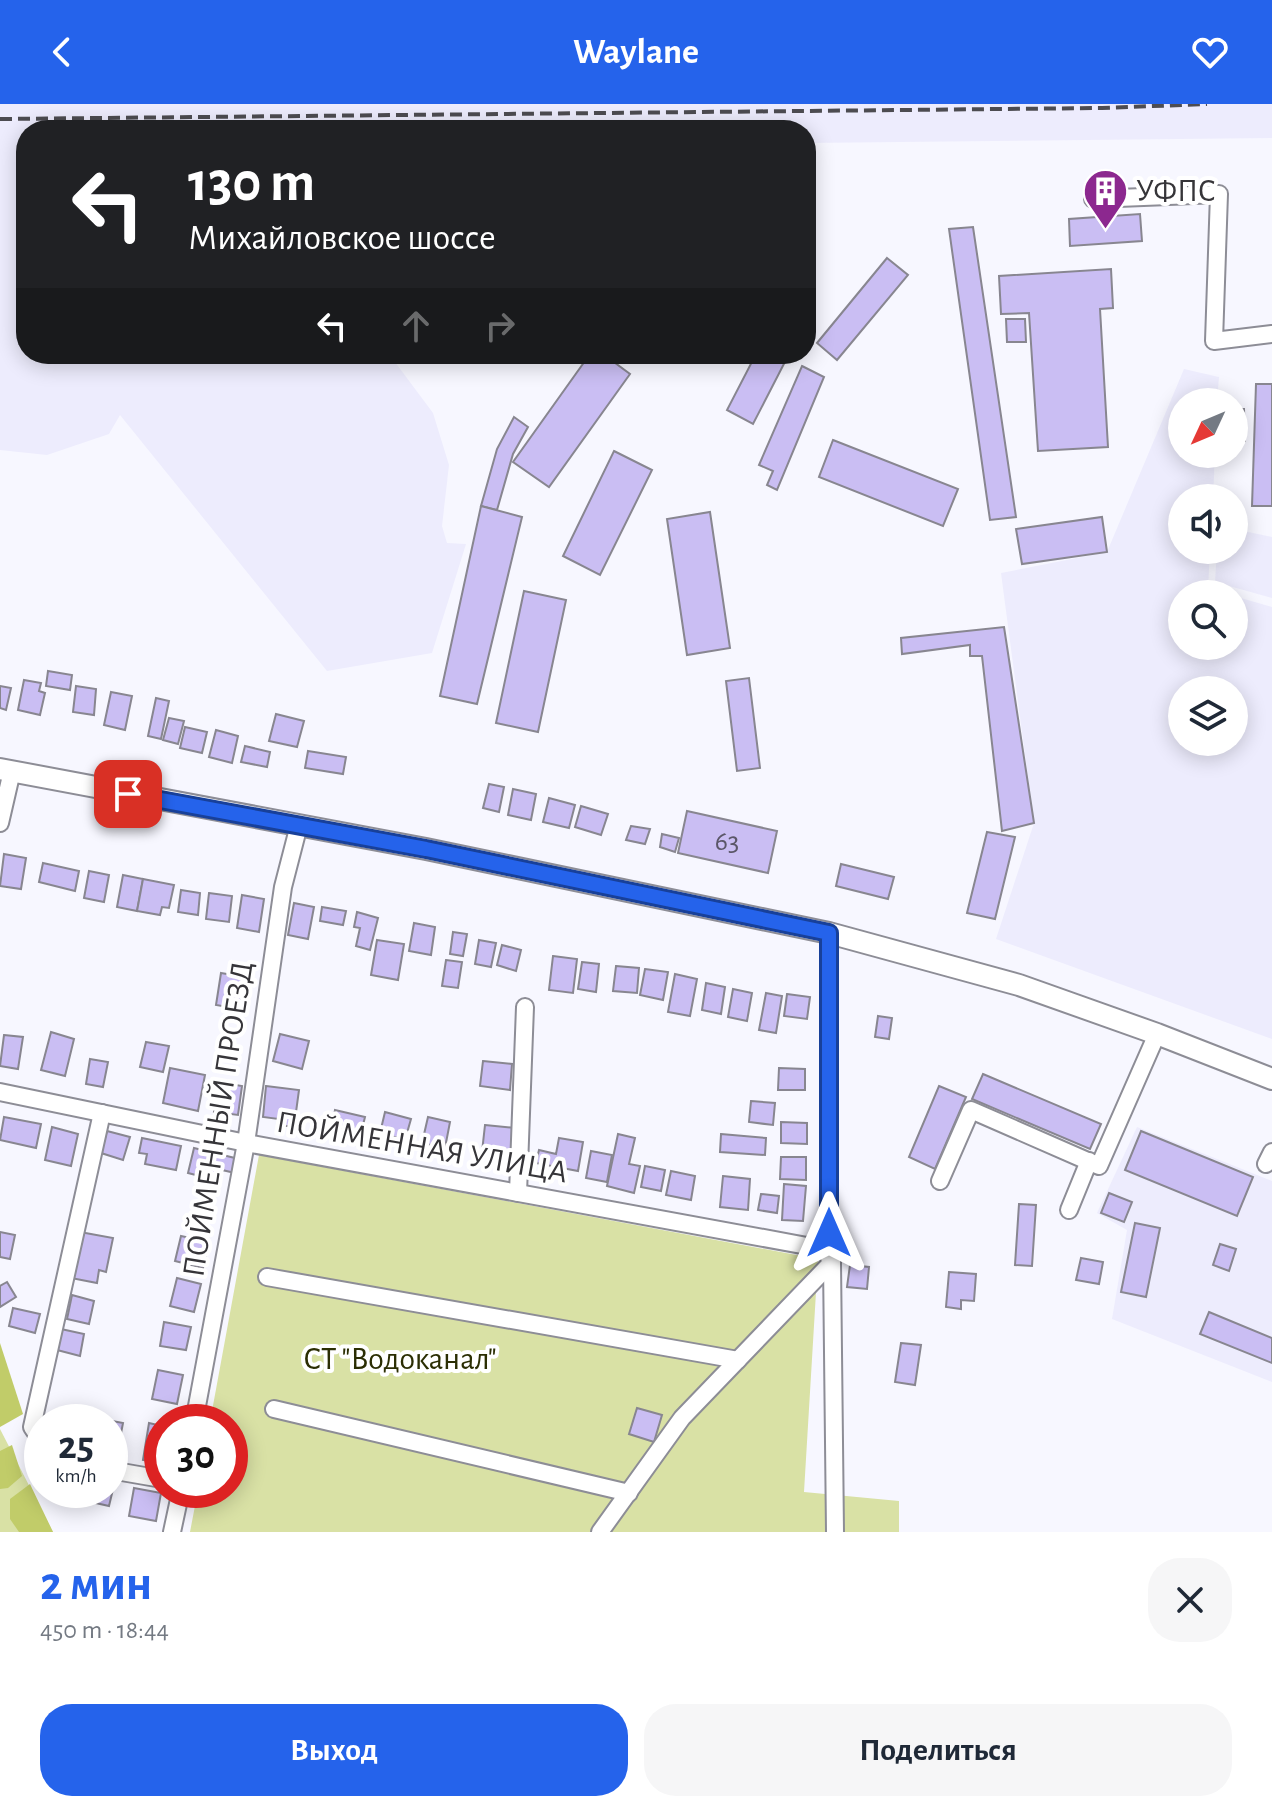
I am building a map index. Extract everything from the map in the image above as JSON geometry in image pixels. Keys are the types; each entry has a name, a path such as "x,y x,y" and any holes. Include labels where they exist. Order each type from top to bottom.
{"main road":[{"path":"6,770 426,849 829,933 1019,985 1272,1079"}],"street":[{"path":"1093,199 1219,194 1214,341 1272,334"},
{"path":"0,823 6,770"},
{"name":"ПОЙМЕННЫЙ ПРОЕЗД","path":"197,1404 246,1143 283,887 299,825"},
{"path":"829,933 825,1239 832,1262 835,1532"},
{"path":"518,1193 525,1007"},
{"path":"940,1181 971,1110 1099,1166 1157,1034"},
{"name":"ПОЙМЕННАЯ УЛИЦА","path":"0,1092 246,1143 807,1246 825,1239"},
{"path":"37,1404 102,1113"},
{"path":"1069,1210 1089,1161"},
{"path":"600,1532 682,1418 832,1262"},
{"path":"267,1277 738,1360"},
{"path":"274,1409 629,1493"},
{"path":"172,1532 177,1508"}],"shaded area":[{"path":"0,104 1272,104 1272,138 816,143 816,120 16,120 16,364 396,364 433,413 449,465 442,526 447,543 466,544 432,653 327,671 120,415 109,434 47,455 0,450"},
{"path":"1184,369 1219,377 1218,388 1176,388"},
{"path":"1168,407 1168,468 1214,468 1214,484 1168,484 1168,564 1209,564 1208,580 1168,580 1168,660 1248,660 1248,600 1272,607 1272,1039 996,939 1034,823 1001,573 1107,552"},
{"path":"1248,532 1272,537 1272,598 1248,591 1248,580 1215,580 1216,564 1248,564"},
{"path":"1137,1127 1272,1181 1272,1382 1112,1319 1127,1230 1097,1213"}],"green space":[{"name":"СТ \"Водоканал\"","path":"259,1155 818,1259 804,1492 899,1501 899,1532 190,1532 195,1508 248,1508 248,1404 213,1404"},
{"path":"0,1343 23,1414 0,1427"},
{"path":"0,1429 24,1476 24,1508 41,1508 53,1532 0,1532"},
{"path":"12,1445 22,1476 8,1488 0,1489 0,1451"},
{"path":"24,1488 24,1508 42,1508 53,1532 19,1532 10,1519 10,1499"}],"building":[{"name":"УФПС","path":"1140,214 1142,241 1070,246 1069,219"},
{"path":"973,227 1016,517 990,520 949,229"},
{"path":"887,258 908,275 837,360 817,343"},
{"path":"1111,269 1113,308 1100,309 1108,447 1038,451 1029,313 1001,314 999,276"},
{"path":"1006,319 1025,319 1026,342 1007,342"},
{"path":"583,364 616,364 630,374 549,487 513,462"},
{"path":"751,364 784,364 753,424 727,410"},
{"path":"802,366 824,377 777,490 767,485 773,471 759,465"},
{"path":"1256,384 1272,384 1272,506 1252,506"},
{"path":"514,417 528,427 513,454 497,510 481,506 497,449"},
{"path":"833,440 958,489 943,526 819,477"},
{"path":"614,451 652,470 600,575 563,556"},
{"path":"481,506 522,517 477,704 440,696"},
{"path":"710,512 730,648 687,655 667,519"},
{"path":"1102,517 1107,552 1022,564 1016,529"},
{"path":"524,591 566,600 538,732 496,723"},
{"path":"1004,627 1034,823 1002,831 982,656 970,656 970,645 902,654 901,638"},
{"path":"48,671 72,675 70,690 46,686"},
{"path":"749,678 760,768 737,771 726,681"},
{"path":"24,680 41,683 39,691 45,693 40,715 18,710"},
{"path":"0,686 11,688 6,710 0,708"},
{"path":"76,686 96,689 94,715 73,712"},
{"path":"111,692 132,696 125,730 104,725"},
{"path":"156,698 169,701 161,739 148,736"},
{"path":"276,714 304,721 297,747 269,741"},
{"path":"169,718 184,721 178,744 163,740"},
{"path":"185,727 207,732 202,753 180,748"},
{"path":"216,730 238,736 232,763 209,757"},
{"path":"245,746 270,752 267,767 241,762"},
{"path":"308,751 346,757 343,774 305,768"},
{"path":"489,784 504,787 499,812 483,808"},
{"path":"513,789 536,794 531,820 508,815"},
{"path":"549,798 575,805 569,828 543,822"},
{"path":"581,806 608,814 601,835 575,827"},
{"path":"687,811 777,831 768,873 678,853"},
{"path":"631,826 650,829 645,844 626,840"},
{"path":"987,832 1015,837 995,919 967,913"},
{"path":"662,834 679,838 675,852 660,847"},
{"path":"4,854 26,858 21,889 0,886"},
{"path":"43,863 79,871 75,891 39,882"},
{"path":"841,864 894,877 888,899 836,886"},
{"path":"89,871 109,875 104,902 84,898"},
{"path":"123,875 143,879 137,911 117,907"},
{"path":"143,879 174,885 169,908 162,907 160,915 137,911"},
{"path":"181,890 200,893 198,915 178,912"},
{"path":"209,893 232,896 229,922 206,919"},
{"path":"242,895 264,899 259,932 237,928"},
{"path":"294,903 314,907 308,939 288,935"},
{"path":"322,907 346,911 343,925 320,921"},
{"path":"357,912 378,918 370,950 356,946 360,928 354,927"},
{"path":"414,923 435,927 431,955 409,951"},
{"path":"453,932 467,934 463,956 450,954"},
{"path":"377,940 404,944 398,980 371,975"},
{"path":"479,940 496,943 491,967 475,964"},
{"path":"502,945 521,950 516,971 497,965"},
{"path":"553,956 577,959 573,993 549,990"},
{"path":"446,960 462,962 458,988 442,986"},
{"path":"582,962 599,964 596,992 578,989"},
{"path":"616,966 639,968 637,993 613,991"},
{"path":"645,969 668,972 663,1000 640,995"},
{"path":"221,973 245,977 240,1009 216,1005"},
{"path":"675,974 697,979 690,1016 668,1012"},
{"path":"706,983 725,987 721,1014 702,1010"},
{"path":"733,989 752,993 747,1021 728,1017"},
{"path":"766,993 782,996 776,1033 759,1030"},
{"path":"787,994 810,997 807,1019 784,1016"},
{"path":"878,1016 892,1018 889,1039 875,1037"},
{"path":"51,1032 74,1039 65,1076 41,1070"},
{"path":"280,1034 309,1041 302,1069 273,1061"},
{"path":"4,1035 23,1037 18,1069 0,1066"},
{"path":"146,1042 169,1046 163,1072 140,1067"},
{"path":"90,1059 108,1062 103,1087 86,1084"},
{"path":"483,1061 512,1064 510,1090 480,1086"},
{"path":"170,1068 205,1075 198,1111 163,1103"},
{"path":"779,1068 805,1069 805,1090 778,1090"},
{"path":"983,1074 1101,1124 1090,1149 972,1099"},
{"path":"218,1082 242,1086 238,1115 214,1112"},
{"path":"266,1086 299,1090 294,1127 278,1125 279,1119 263,1117"},
{"path":"939,1086 966,1097 935,1169 909,1157"},
{"path":"751,1101 775,1103 773,1125 749,1122"},
{"path":"335,1110 365,1117 361,1133 332,1127"},
{"path":"385,1112 411,1119 405,1140 380,1133"},
{"path":"4,1117 41,1124 36,1148 0,1140"},
{"path":"428,1117 450,1122 445,1148 422,1143"},
{"path":"781,1122 807,1123 807,1144 781,1143"},
{"path":"485,1125 515,1128 513,1154 482,1152"},
{"path":"52,1127 78,1134 71,1166 45,1160"},
{"path":"107,1131 130,1137 123,1160 101,1153"},
{"path":"1141,1131 1253,1177 1237,1216 1125,1170"},
{"path":"618,1134 635,1138 629,1164 640,1166 634,1193 607,1186"},
{"path":"721,1134 766,1138 765,1155 720,1152"},
{"path":"142,1138 181,1146 176,1170 145,1164 147,1154 139,1153"},
{"path":"559,1138 583,1142 578,1171 536,1163 539,1150 556,1154"},
{"path":"194,1148 239,1159 235,1173 222,1170 219,1181 188,1173"},
{"path":"591,1151 612,1155 607,1182 586,1178"},
{"path":"781,1157 806,1157 806,1180 780,1179"},
{"path":"645,1166 665,1170 661,1191 641,1187"},
{"path":"671,1171 695,1176 691,1200 666,1195"},
{"path":"723,1176 750,1179 748,1210 720,1207"},
{"path":"784,1184 806,1186 803,1221 782,1220"},
{"path":"1109,1193 1132,1202 1124,1222 1101,1213"},
{"path":"761,1194 779,1196 777,1213 758,1210"},
{"path":"1019,1204 1036,1205 1032,1266 1015,1265"},
{"path":"1135,1223 1160,1228 1146,1297 1121,1292"},
{"path":"0,1232 15,1235 10,1259 0,1257"},
{"path":"80,1232 113,1238 106,1272 99,1270 97,1283 71,1278"},
{"path":"181,1236 209,1242 203,1268 175,1261"},
{"path":"1220,1244 1236,1249 1229,1271 1213,1265"},
{"path":"1081,1258 1103,1262 1099,1284 1076,1280"},
{"path":"850,1265 869,1267 867,1289 847,1287"},
{"path":"949,1272 976,1274 974,1301 961,1300 961,1309 946,1307"},
{"path":"177,1278 201,1284 194,1312 170,1306"},
{"path":"7,1282 16,1297 0,1307 0,1286"},
{"path":"72,1295 94,1301 89,1324 67,1319"},
{"path":"13,1308 40,1314 35,1333 9,1326"},
{"path":"1209,1312 1272,1338 1272,1363 1200,1334"},
{"path":"164,1322 191,1327 186,1350 160,1346"},
{"path":"61,1329 84,1334 80,1356 57,1350"},
{"path":"901,1343 921,1345 915,1385 895,1382"},
{"path":"158,1370 183,1375 177,1404 152,1399"},
{"path":"637,1408 662,1415 654,1442 629,1434"},
{"path":"134,1488 144,1490 144,1508 158,1508 156,1521 129,1516"}],"railway":[{"path":"0,119 1102,108 1207,104"}],"place":[{"name":"УФПС","path":"1105,230"}],"route":[{"path":"128,794 426,849 829,933 829,1233"}]}
